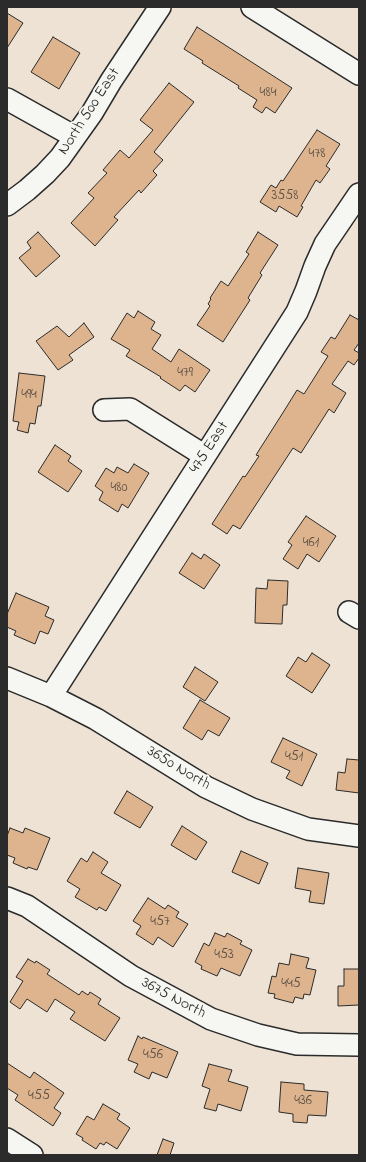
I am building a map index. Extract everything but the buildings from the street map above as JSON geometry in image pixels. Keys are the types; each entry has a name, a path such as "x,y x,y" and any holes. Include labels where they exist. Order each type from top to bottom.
{"street":[{"name":"North 500 East","path":"7,205 27,190 60,158 92,113 111,81 160,7"},
{"path":"252,7 359,74"},
{"path":"7,99 75,138"},
{"name":"475 East","path":"51,696 297,312 325,244 359,194"},
{"path":"104,410 130,409 205,456"},
{"name":"3650 North","path":"7,678 51,696 96,719 206,787 252,809 308,829 359,836"},
{"name":"3675 North","path":"7,898 26,906 132,976 211,1019 258,1036 297,1044 359,1045"},
{"path":"7,1139 32,1155"}]}
